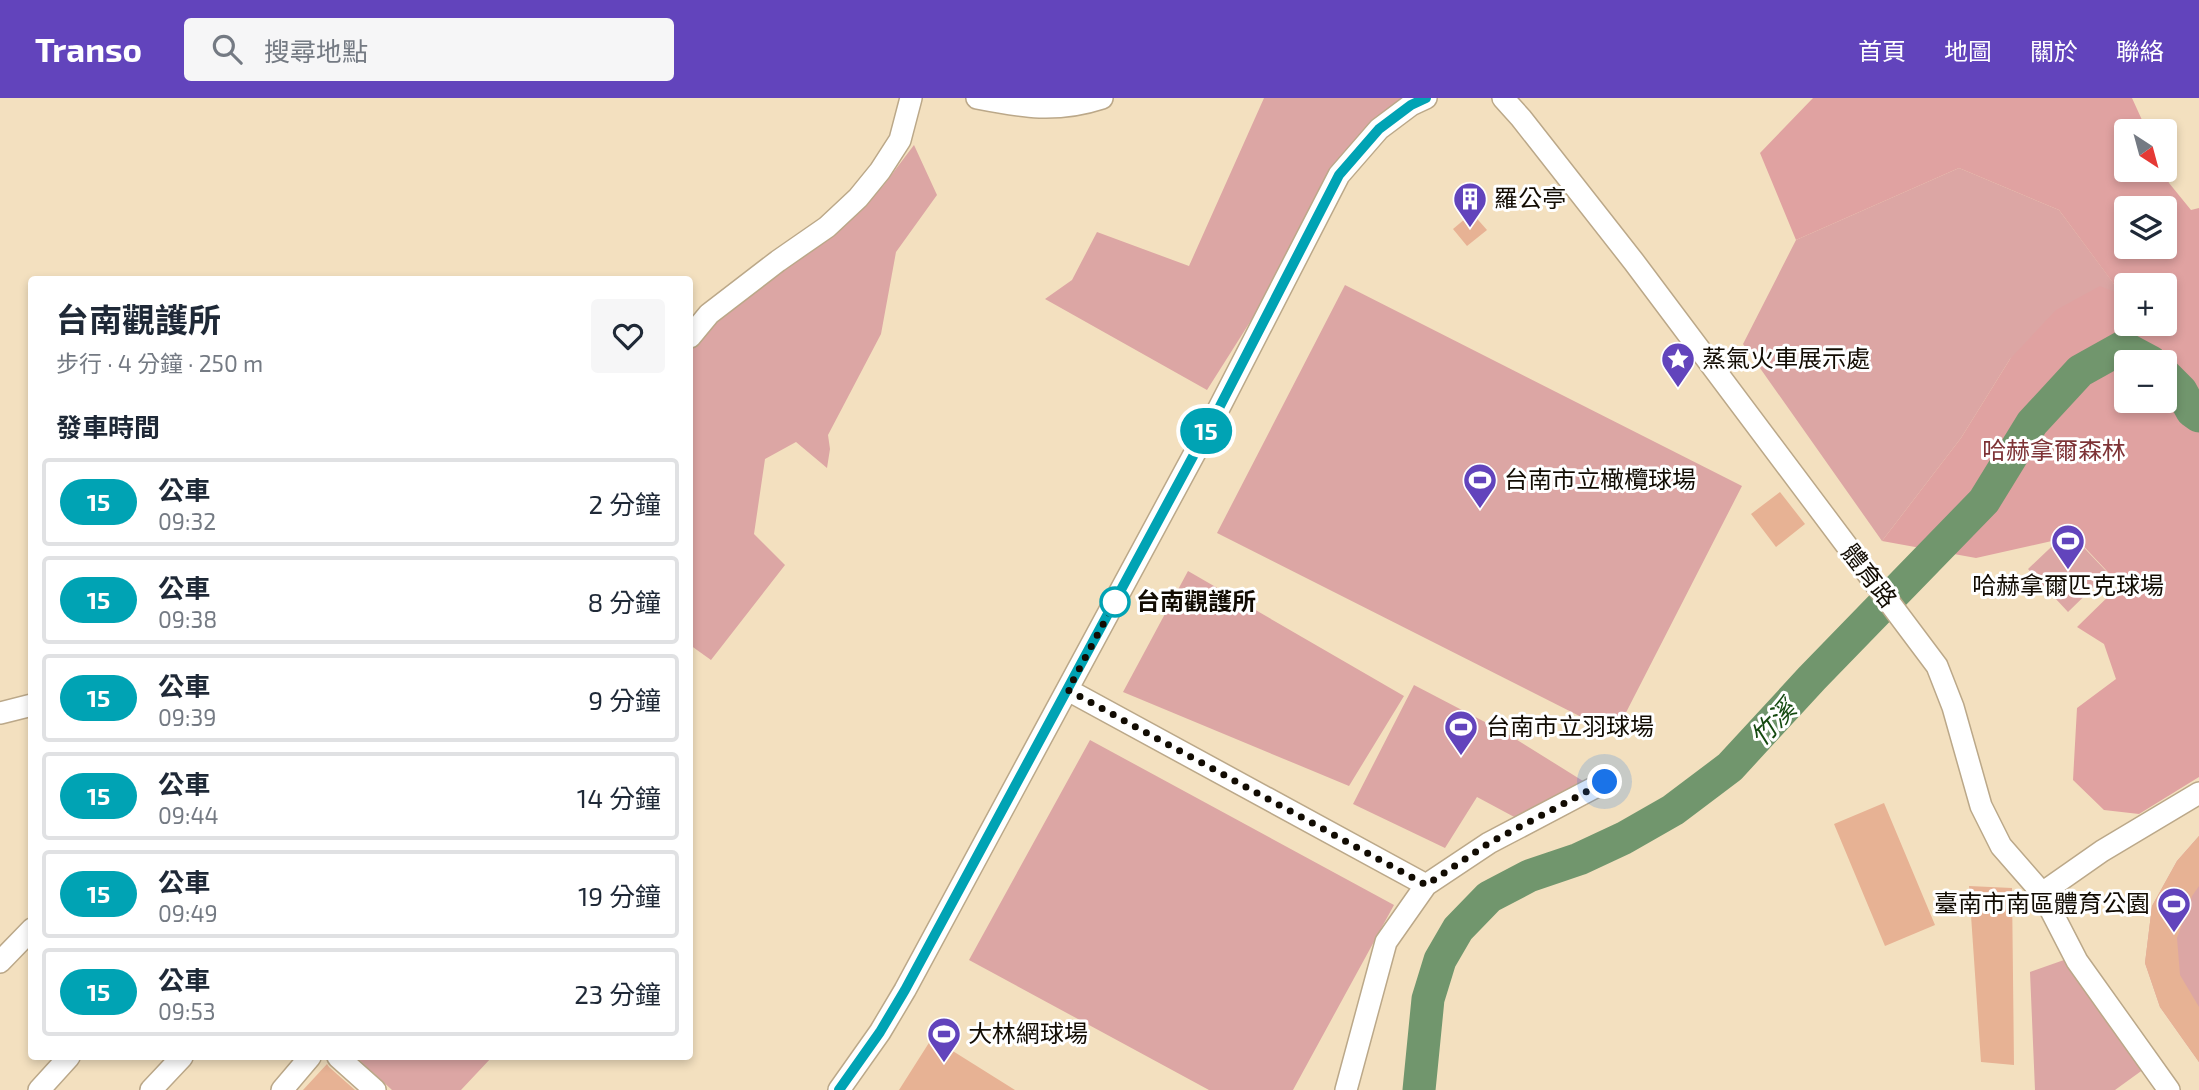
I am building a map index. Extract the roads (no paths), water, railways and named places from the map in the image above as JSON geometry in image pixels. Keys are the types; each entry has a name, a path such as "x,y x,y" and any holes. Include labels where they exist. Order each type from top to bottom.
{"street":[{"path":"693,333 709,314 827,227 858,198 900,140 911,98"},
{"path":"977,98 1039,109 1062,108 1102,98"},
{"path":"839,1090 880,1032 905,990 1218,410 1339,175 1379,129 1411,105 1426,98"},
{"name":"體育路","path":"1503,98 1634,262 1937,666 1953,706 1980,806 2008,857 2042,893 2077,961 2169,1090"},
{"path":"1068,690 1426,885"},
{"path":"0,713 28,706"},
{"path":"1346,1090 1386,942 1426,885 1489,843 1605,782"},
{"path":"2042,893 2102,851 2199,793"},
{"path":"0,962 28,933"},
{"path":"39,1090 66,1060"},
{"path":"151,1090 179,1060"},
{"path":"282,1090 307,1060"},
{"path":"341,1060 375,1090"}],"waterway":[{"name":"竹溪","path":"2118,350 2123,347 2129,350"},
{"name":"竹溪","path":"1419,1090 1428,999 1440,960 1458,929 1489,897 1529,876 1579,859 1624,838 1673,810 1730,767 1812,678 1984,501 2032,423 2080,371 2114,352"},
{"name":"竹溪","path":"2177,387 2192,411 2199,416"}],"place":[{"name":"羅公亭","path":"1470,229"},
{"name":"蒸氣火車展示處","path":"1678,389"},
{"name":"台南市立橄欖球場","path":"1480,510"},
{"name":"哈赫拿爾匹克球場","path":"2068,571"},
{"name":"台南觀護所","path":"1115,602"},
{"name":"台南市立羽球場","path":"1461,757"},
{"name":"臺南市南區體育公園","path":"2174,934"},
{"name":"大林網球場","path":"944,1064"}],"park label":[{"name":"哈赫拿爾森林","path":"2054,451"}]}
